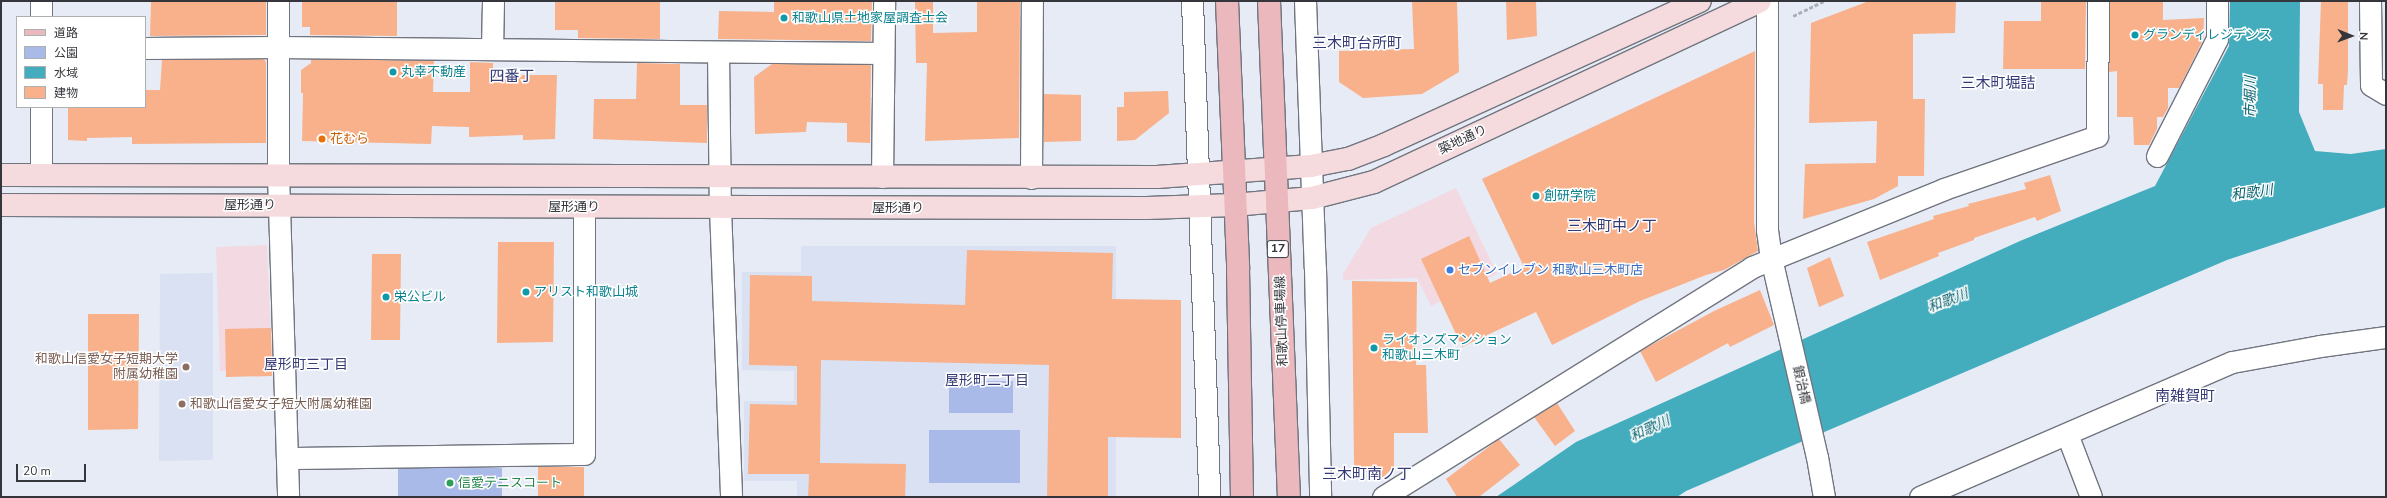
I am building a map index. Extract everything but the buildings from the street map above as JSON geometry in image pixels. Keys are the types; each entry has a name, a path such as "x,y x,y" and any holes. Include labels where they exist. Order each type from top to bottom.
{"main road":[{"path":"1227,1 1238,276 1242,497"},
{"name":"和歌山停車場線","path":"1269,1 1275,201 1289,497"}],"street":[{"path":"41,1 41,16"},
{"path":"278,1 278,174 288,497"},
{"path":"492,49 493,1"},
{"path":"882,177 884,1"},
{"path":"1031,178 1032,1"},
{"path":"1192,1 1209,497"},
{"path":"1305,1 1320,497"},
{"path":"1,175 278,174 1031,178 1198,175 1311,166 1348,158 1384,145 1700,1"},
{"name":"築地通り","path":"1147,208 1234,205 1312,198 1374,182 1760,1"},
{"name":"鍜治橋","path":"1767,1 1767,230 1771,258 1817,456 1824,497"},
{"path":"1383,497 1752,267 1944,189 2097,136 2098,1"},
{"path":"2158,156 2217,39 2217,1"},
{"path":"2370,1 2378,22 2371,85 2386,94"},
{"path":"146,48 278,47 883,54"},
{"path":"718,52 720,208 731,497"},
{"path":"41,108 41,175"},
{"name":"屋形通り","path":"1,205 1147,208"},
{"path":"287,458 584,454 584,207"},
{"path":"1920,497 2232,362 2320,346 2386,337"},
{"path":"2066,434 2091,497"}],"path":[{"path":"1793,16 1824,1"}],"shaded area":[{"path":"1456,188 1497,274 1431,306 1417,278 1343,280 1343,274 1371,228"},
{"path":"267,245 272,369 220,371 216,247"},
{"path":"801,246 1116,246 1116,497 797,497 797,481 744,481 744,401 794,401 794,371 742,370 742,272 801,272"},
{"name":"和歌山信愛女子短期大学 附属幼稚園","path":"213,273 213,460 159,461 160,274"}],"green space":[{"path":"949,381 1013,381 1013,413 949,413"},
{"path":"929,430 1020,430 1020,483 929,483"},
{"name":"信愛テニスコート","path":"398,468 502,468 502,497 398,497"}],"water":[{"path":"2230,1 2300,1 2299,112 2315,151 2351,154 2386,149 2386,207 2227,260 1686,491 1677,497 1496,497 1576,442 2020,241 2155,186 2229,46"}],"place":[{"name":"和歌山県土地家屋調査士会","path":"784,18"},
{"name":"グランディレジデンス","path":"2135,35"},
{"name":"丸幸不動産","path":"393,72"},
{"name":"花むら","path":"322,139"},
{"name":"創研学院","path":"1536,196"},
{"name":"セブンイレブン 和歌山三木町店","path":"1450,270"},
{"name":"アリスト和歌山城","path":"526,292"},
{"name":"栄公ビル","path":"386,297"},
{"name":"ライオンズマンション 和歌山三木町","path":"1374,348"},
{"name":"和歌山信愛女子短期大学 附属幼稚園","path":"186,367"},
{"name":"和歌山信愛女子短大附属幼稚園","path":"182,404"},
{"name":"信愛テニスコート","path":"450,483"}],"district":[{"name":"三木町台所町","path":"1357,44"},
{"name":"四番丁","path":"512,77"},
{"name":"三木町堀詰","path":"1998,84"},
{"name":"三木町中ノ丁","path":"1612,227"},
{"name":"屋形町三丁目","path":"306,365"},
{"name":"屋形町二丁目","path":"987,381"},
{"name":"南雑賀町","path":"2185,397"},
{"name":"三木町南ノ丁","path":"1367,475"}],"water label":[{"name":"市堀川","path":"2251,97"},
{"name":"和歌川","path":"2252,193"},
{"name":"和歌川","path":"1948,301"},
{"name":"和歌川","path":"1650,429"}]}
